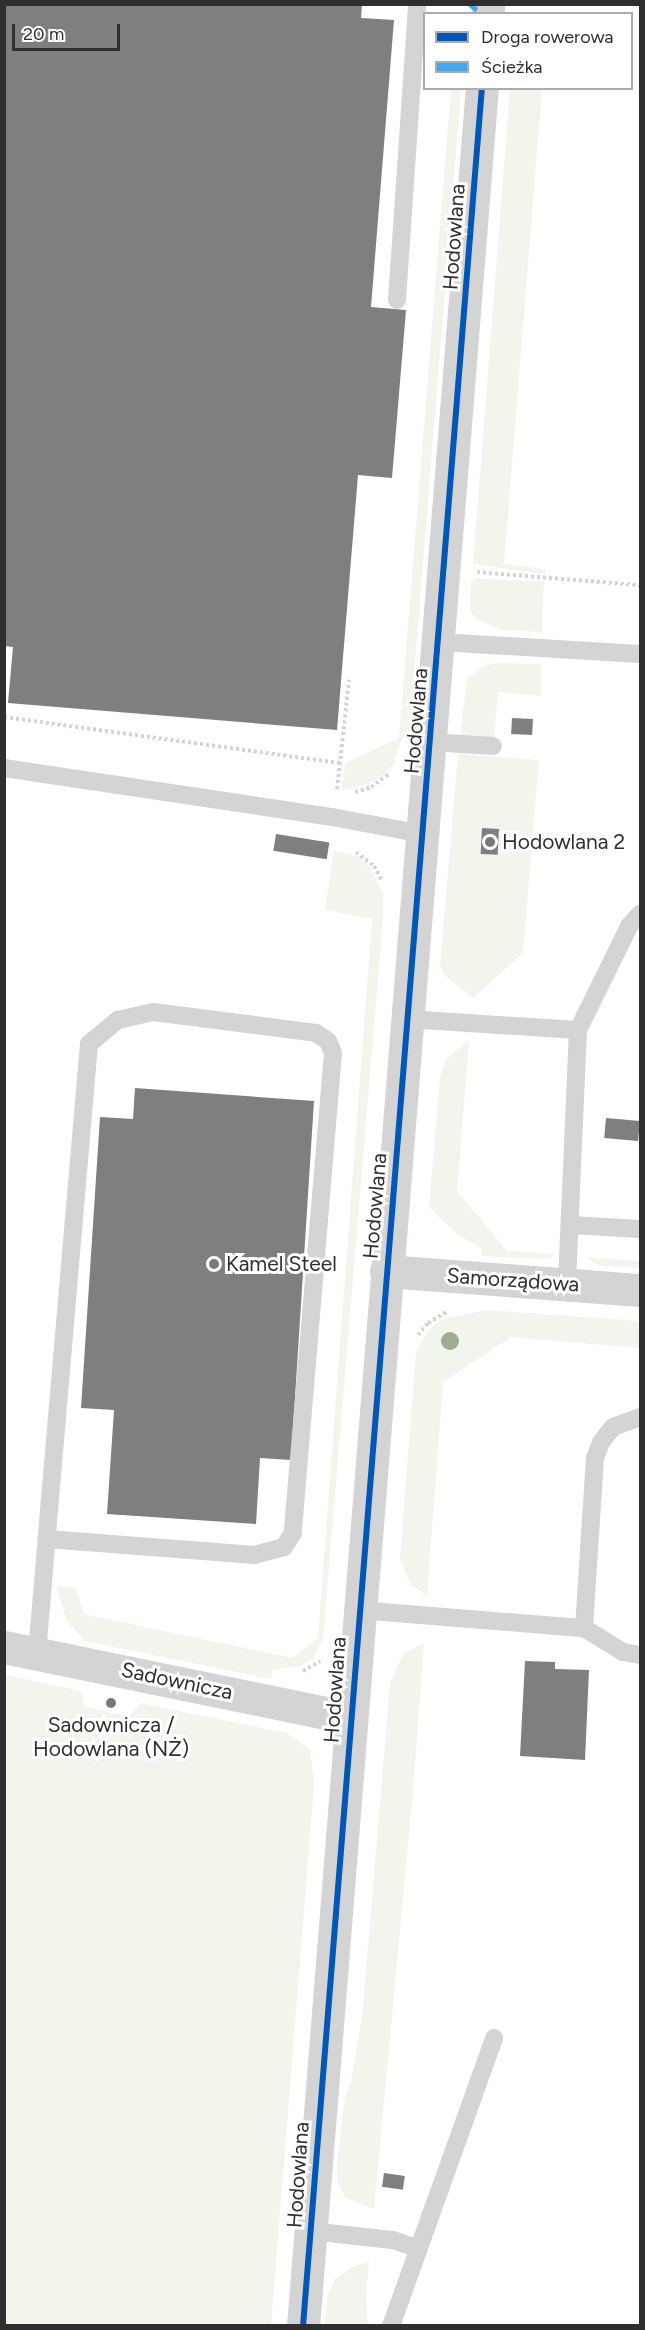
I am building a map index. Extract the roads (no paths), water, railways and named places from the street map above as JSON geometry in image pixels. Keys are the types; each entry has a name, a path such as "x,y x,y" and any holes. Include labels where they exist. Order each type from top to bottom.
{"street":[{"name":"Hodowlana","path":"303,2325 358,1610 439,642 482,90"},
{"name":"Samorządowa","path":"386,1271 640,1290"},
{"name":"Sadownicza","path":"4,1647 350,1718"}],"lane":[{"path":"397,300 417,4"},
{"path":"439,642 640,654"},
{"path":"430,742 493,746"},
{"path":"4,768 332,817 423,834"},
{"path":"567,1284 578,1030 630,925 640,914"},
{"path":"37,1653 89,1044 118,1020 153,1012 316,1033 328,1041 333,1053 293,1533 284,1547 255,1555 47,1539"},
{"path":"407,1019 578,1030"},
{"path":"571,1225 640,1229"},
{"path":"584,1629 595,1458 601,1442 613,1428 640,1417"},
{"path":"358,1610 584,1629 623,1652 640,1656"},
{"path":"392,2325 416,2248 494,2038"},
{"path":"310,2231 393,2240 416,2248"}],"place":[{"name":"Hodowlana 2","path":"490,842"},
{"name":"Kamel Steel","path":"214,1264"},
{"name":"Sadownicza / Hodowlana (NŻ)","path":"111,1703"}]}
